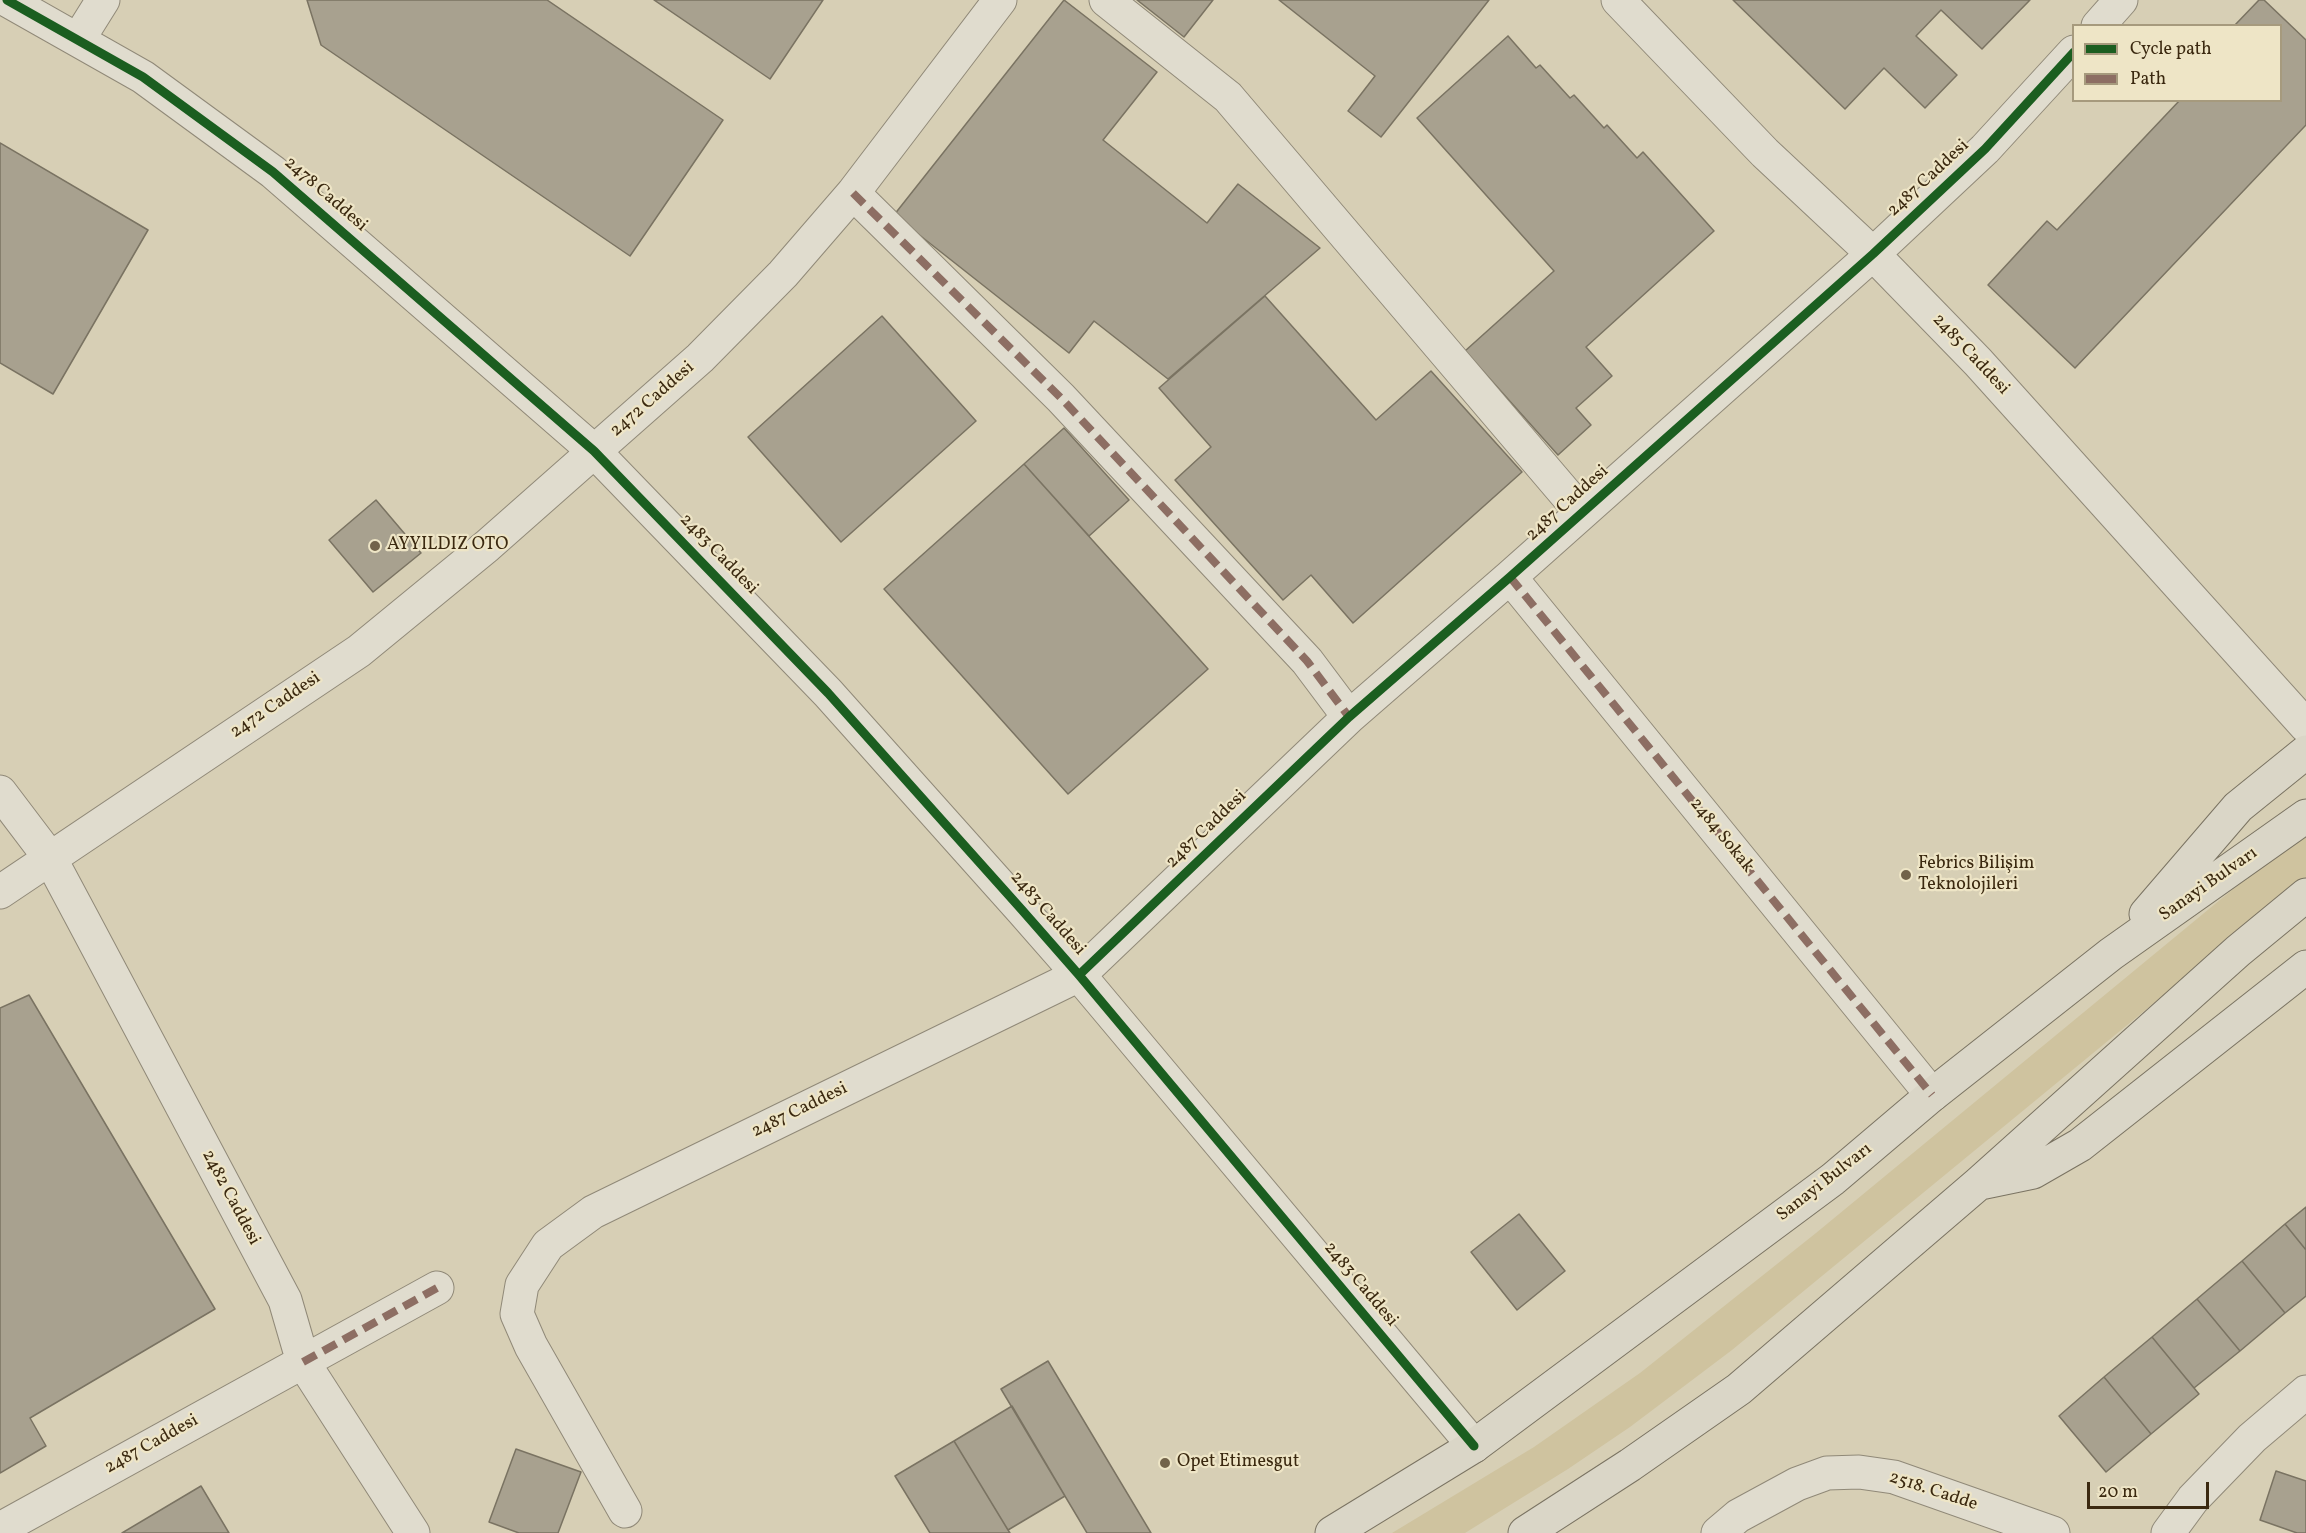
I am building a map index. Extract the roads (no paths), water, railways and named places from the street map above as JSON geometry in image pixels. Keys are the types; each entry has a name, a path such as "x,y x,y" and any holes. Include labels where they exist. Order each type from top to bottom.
{"main road":[{"path":"2111,954 2238,807 2306,752"},
{"name":"Sanayi Bulvarı","path":"1332,1533 1474,1446 1833,1179 1932,1095 2111,954 2306,816"},
{"path":"1525,1533 1630,1466 1739,1389 1978,1184 2230,959 2306,895"},
{"path":"1978,1184 2033,1172 2080,1145 2306,967"}],"street":[{"name":"2478 Caddesi","path":"7,0 143,77 273,172 594,451"},
{"path":"78,40 103,0"},
{"name":"2472 Caddesi","path":"0,892 359,651 487,546 700,358 783,274 853,193 1000,0"},
{"path":"1106,0 1228,97 1582,513"},
{"name":"2485 Caddesi","path":"1618,0 1765,153 1873,254 1978,362 2306,726"},
{"name":"2487 Caddesi","path":"625,1512 531,1346 517,1314 522,1285 548,1245 593,1212 1079,975 1349,717 1873,254 1985,149 2072,53"},
{"path":"853,193 1061,398 1307,661 1349,717"},
{"name":"2483 Caddesi","path":"594,451 828,693 1079,975 1474,1446"},
{"name":"2484 Sokak","path":"1510,577 1932,1095"},
{"name":"2482 Caddesi","path":"0,792 50,858 285,1300 303,1362 414,1533"},
{"name":"2487 Caddesi","path":"0,1529 437,1288"},
{"path":"2168,1533 2200,1491 2252,1438 2306,1392"},
{"name":"2518. Cadde","path":"1718,1533 1738,1516 1797,1484 1827,1473 1859,1472 1894,1478 2053,1533"}],"place":[{"name":"AYYILDIZ OTO","path":"375,546"},
{"name":"Febrics Bilişim Teknolojileri","path":"1906,875"},
{"name":"Opet Etimesgut","path":"1165,1463"}]}
